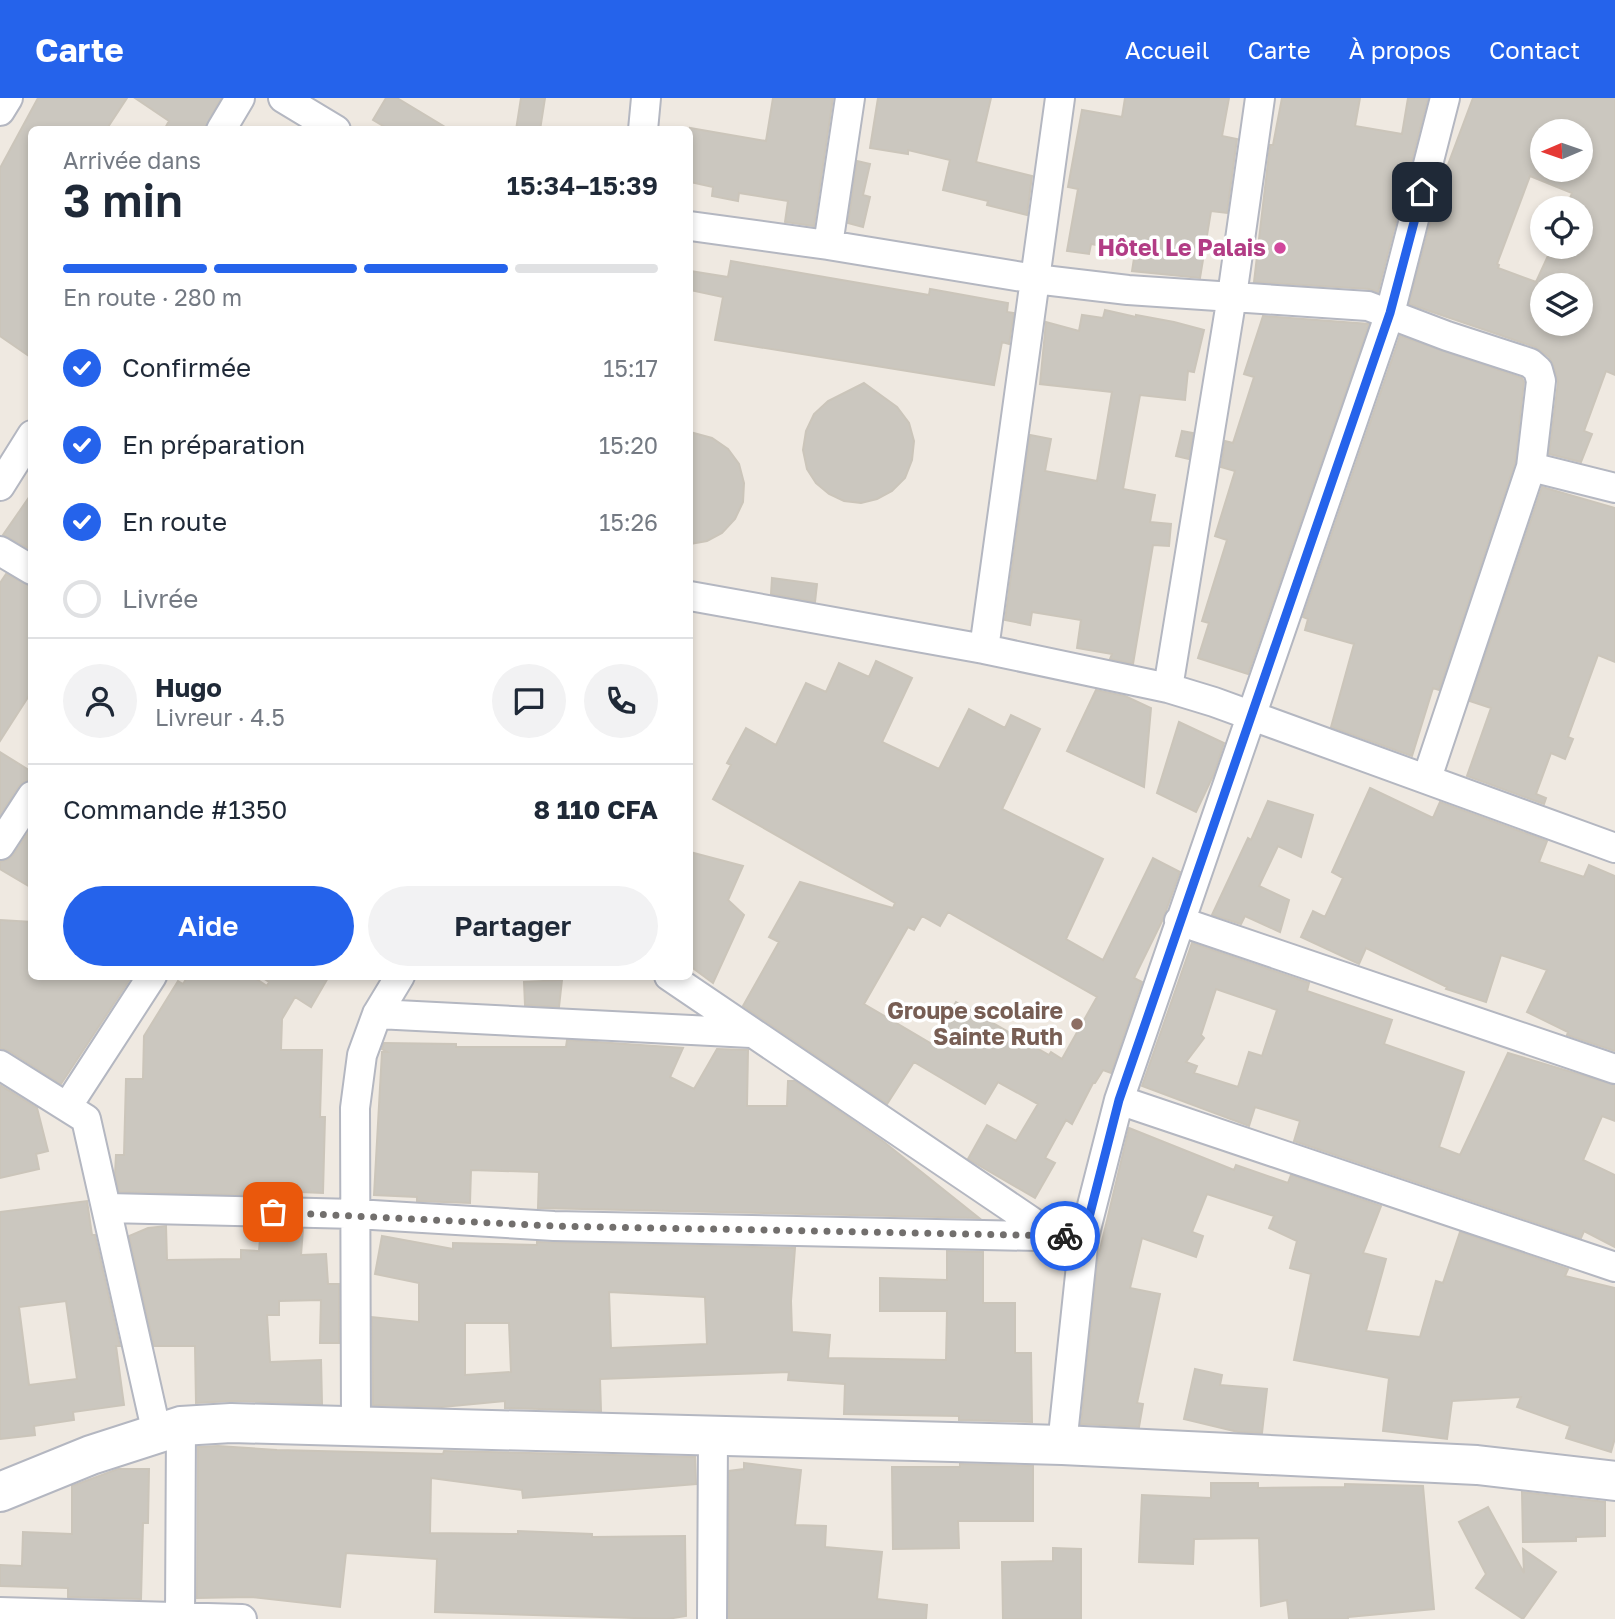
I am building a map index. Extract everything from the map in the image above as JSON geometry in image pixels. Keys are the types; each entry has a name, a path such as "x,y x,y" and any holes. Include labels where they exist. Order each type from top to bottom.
{"street":[{"path":"0,111 8,98"},
{"path":"223,126 240,98"},
{"path":"283,98 329,126"},
{"path":"643,126 646,98"},
{"path":"828,245 850,98"},
{"path":"984,649 1060,98"},
{"path":"1168,688 1233,296 1261,98"},
{"path":"1062,1446 1084,1237 1119,1100 1390,313 1445,98"},
{"path":"693,226 828,245 1035,279 1128,290 1368,306 1530,363 1538,370 1541,395 1531,467 1427,778"},
{"path":"0,486 28,441"},
{"path":"1531,467 1615,488"},
{"path":"0,551 28,568"},
{"path":"693,597 984,649 1168,688 1427,778 1538,822 1615,848"},
{"path":"0,845 28,802"},
{"path":"1180,921 1615,1069"},
{"path":"67,1107 149,980"},
{"path":"356,1424 355,1108 362,1055 377,1014 398,980"},
{"path":"675,980 1053,1236"},
{"path":"377,1014 751,1033"},
{"path":"0,1065 81,1114 89,1127 107,1208 169,1430 180,1617"},
{"path":"1119,1100 1615,1267"},
{"path":"107,1208 356,1214 554,1226 1084,1237"},
{"path":"0,1492 91,1455 169,1430 231,1423 356,1424 1062,1446 1477,1465 1615,1480"},
{"path":"712,1619 713,1436"},
{"path":"0,1612 242,1619"}],"building":[{"path":"38,98 127,98 109,126 28,126 28,355 0,336 0,168"},
{"path":"135,98 221,98 206,126 166,126 169,121"},
{"path":"386,98 397,98 443,126 383,126 373,120"},
{"path":"521,98 545,98 541,126 517,126"},
{"path":"773,98 833,98 814,226 785,222 788,201 739,193 738,201 712,196 713,187 693,183 693,129 766,141"},
{"path":"878,98 991,98 976,162 1032,176 1027,215 987,205 988,201 943,190 950,160 908,150 908,154 870,148"},
{"path":"1125,98 1229,98 1222,136 1237,139 1227,213 1211,211 1200,278 1132,271 1135,252 1091,244 1089,254 1067,251 1078,189 1068,187 1082,110 1122,117"},
{"path":"1282,98 1360,98 1355,126 1402,134 1408,98 1428,98 1378,292 1369,289 1254,282 1270,145 1273,145"},
{"path":"1473,98 1615,98 1615,375 1606,371 1584,431 1592,434 1581,462 1549,454 1558,382 1549,357 1535,347 1409,304 1440,186"},
{"path":"857,161 870,164 863,195 870,197 863,227 848,223"},
{"path":"731,261 929,295 930,289 1008,303 1007,312 1014,313 1009,344 1002,342 994,385 715,340 723,297 693,291 693,271 728,277"},
{"path":"1105,310 1204,330 1194,372 1188,371 1185,400 1140,395 1123,489 1155,495 1150,522 1171,524 1169,546 1153,545 1133,664 1110,659 1112,654 1077,648 1081,620 1032,612 1030,625 1005,620 1030,435 1051,439 1045,471 1097,481 1112,392 1040,384 1046,322 1079,331 1082,315 1103,318"},
{"path":"1263,316 1369,324 1248,674 1198,658 1209,623 1202,621 1227,540 1215,536 1235,471 1221,467 1225,441 1233,443 1254,377 1244,374"},
{"path":"1400,336 1522,378 1524,382 1515,463 1439,690 1433,688 1412,756 1331,727 1354,644 1305,630 1308,619 1303,617"},
{"path":"864,383 897,407 909,423 914,441 912,460 905,478 892,491 861,503 844,501 829,494 816,483 807,469 803,450 806,431 814,414 828,401"},
{"path":"1182,431 1193,433 1189,459 1176,456"},
{"path":"693,433 712,438 728,449 739,464 744,483 743,502 735,519 722,533 707,541 693,543"},
{"path":"1542,487 1615,508 1615,662 1598,655 1568,737 1573,739 1565,759 1551,753 1536,794 1546,798 1544,804 1467,776 1491,708 1470,701"},
{"path":"28,499 28,548 3,535"},
{"path":"6,574 28,585 28,697 0,741 0,583"},
{"path":"772,578 817,584 815,602 771,594"},
{"path":"876,661 912,678 882,742 939,769 969,709 1005,728 1011,715 1040,729 1002,809 1103,859 1066,939 1103,960 1153,858 1180,872 1163,919 1134,978 1142,982 1111,1073 1103,1070 1093,1083 1072,1124 1066,1120 1045,1158 1055,1163 1035,1198 968,1159 987,1125 1016,1141 1038,1104 998,1082 985,1104 914,1062 887,1104 743,1006 779,942 769,937 800,882 893,908 895,903 713,799 731,765 727,763 746,728 776,745 806,683 826,692 839,663 869,677","holes":["948,912 1097,997 1062,1059 1051,1052 1049,1055 956,1002 932,1044 864,1004 908,927 914,930 922,916 940,926"]},
{"path":"1096,690 1125,696 1151,708 1144,787 1067,751"},
{"path":"1179,722 1224,743 1214,774 1196,812 1157,793"},
{"path":"0,752 28,770 28,781 19,786 0,815"},
{"path":"1370,788 1433,818 1440,802 1547,841 1539,862 1584,877 1589,865 1615,876 1615,1051 1567,1035 1568,1032 1527,1012 1547,970 1501,955 1486,1002 1446,989 1447,987 1366,948 1359,964 1301,937 1313,911 1325,917 1343,878 1332,872"},
{"path":"1268,801 1313,815 1301,857 1278,846 1259,886 1289,900 1280,932 1245,916 1241,924 1212,915"},
{"path":"28,833 28,886 0,869 0,862 13,855"},
{"path":"693,853 743,866 728,900 744,915 713,983 693,968"},
{"path":"0,920 28,922 28,980 129,980 61,1084 0,1048"},
{"path":"1192,943 1309,983 1307,991 1392,1020 1384,1044 1464,1072 1439,1147 1460,1155 1508,1053 1615,1085 1615,1121 1602,1116 1583,1160 1615,1175 1615,1247 1584,1231 1581,1238 1294,1141 1300,1121 1255,1107 1249,1126 1142,1086","holes":["1216,989 1277,1010 1262,1056 1249,1052 1238,1087 1194,1073 1197,1066 1186,1062 1204,1038 1201,1035"]},
{"path":"186,980 258,980 267,986 269,982 266,980 327,980 311,1007 295,997 282,1019 281,1050 322,1050 320,1117 325,1117 323,1193 247,1190 246,1195 119,1192 115,1174 116,1155 124,1155 126,1079 143,1079 144,1036 178,981 183,984"},
{"path":"562,980 559,1007 525,1005 524,982"},
{"path":"567,1040 683,1048 670,1077 694,1089 717,1049 748,1050 747,1106 787,1106 788,1081 795,1081 884,1142 979,1218 538,1208 539,1172 471,1170 470,1203 417,1201 417,1197 374,1195 382,1052 387,1052 382,1049 384,1043 456,1044 456,1047 566,1047"},
{"path":"0,1085 37,1108 48,1151 36,1154 39,1169 0,1178"},
{"path":"1129,1128 1234,1170 1236,1165 1288,1183 1291,1175 1381,1206 1363,1253 1386,1259 1366,1331 1420,1337 1436,1281 1443,1283 1460,1232 1568,1269 1565,1276 1615,1288 1615,1438 1611,1452 1566,1438 1570,1426 1517,1407 1521,1397 1452,1401 1447,1439 1383,1431 1389,1378 1294,1360 1311,1274 1290,1268 1297,1241 1269,1228 1274,1216 1207,1194 1192,1232 1203,1236 1196,1257 1142,1238 1130,1288 1160,1294 1137,1403 1143,1404 1139,1427 1081,1424 1098,1258"},
{"path":"87,1201 92,1235 95,1235 120,1346 116,1346 124,1405 73,1412 74,1420 34,1426 35,1435 0,1439 0,1212","holes":["66,1301 77,1379 29,1385 19,1307"]},
{"path":"166,1226 167,1260 241,1259 241,1250 259,1251 261,1228 303,1229 301,1255 326,1254 328,1284 339,1284 339,1343 320,1343 321,1300 279,1301 279,1315 267,1315 270,1362 321,1360 322,1404 232,1401 196,1403 195,1346 154,1346 129,1236 148,1228"},
{"path":"382,1236 453,1249 453,1243 537,1245 537,1242 795,1248 791,1301 792,1332 830,1335 828,1358 946,1360 947,1311 880,1311 880,1278 947,1280 947,1251 983,1252 983,1303 1015,1303 1015,1353 1031,1353 1032,1422 959,1420 959,1416 844,1414 845,1384 788,1380 789,1372 600,1379 601,1411 505,1408 505,1401 442,1407 373,1405 372,1317 419,1322 419,1283 375,1274","holes":["609,1292 705,1297 707,1344 611,1348","465,1323 509,1323 511,1372 465,1375"]},
{"path":"1195,1369 1222,1375 1220,1385 1267,1389 1262,1433 1238,1432 1184,1419"},
{"path":"198,1447 443,1454 444,1451 695,1457 696,1484 523,1498 522,1490 431,1478 430,1533 518,1534 518,1531 592,1534 592,1537 685,1536 686,1616 667,1619 435,1612 437,1559 346,1553 340,1607 251,1597 197,1598"},
{"path":"744,1463 801,1470 795,1525 826,1526 825,1547 882,1552 877,1599 927,1605 926,1619 729,1619 729,1471 744,1469"},
{"path":"960,1464 1033,1466 1033,1521 958,1521 959,1548 893,1549 892,1467 960,1467"},
{"path":"118,1469 149,1469 148,1523 143,1523 141,1599 68,1597 68,1588 0,1586 0,1565 22,1566 23,1532 72,1534 72,1486"},
{"path":"1211,1483 1258,1483 1258,1488 1345,1487 1345,1484 1423,1486 1434,1609 1348,1619 1289,1619 1287,1600 1261,1606 1259,1538 1194,1539 1193,1564 1139,1562 1142,1495 1211,1498"},
{"path":"1522,1492 1605,1502 1605,1536 1576,1537 1576,1541 1523,1542"},
{"path":"1488,1507 1524,1573 1523,1549 1556,1572 1523,1619 1476,1588 1486,1574 1459,1522"},
{"path":"1053,1548 1081,1549 1081,1619 1003,1619 1002,1562 1053,1561"}],"way so far":[{"path":"273,1212 356,1214 554,1226 1065,1236"}],"place":[{"name":"Hôtel Le Palais","path":"1280,248"},
{"name":"Groupe scolaire Sainte Ruth","path":"1077,1024"}],"route":[{"path":"1065,1236 1084,1237 1119,1100 1390,313 1422,192"}]}
